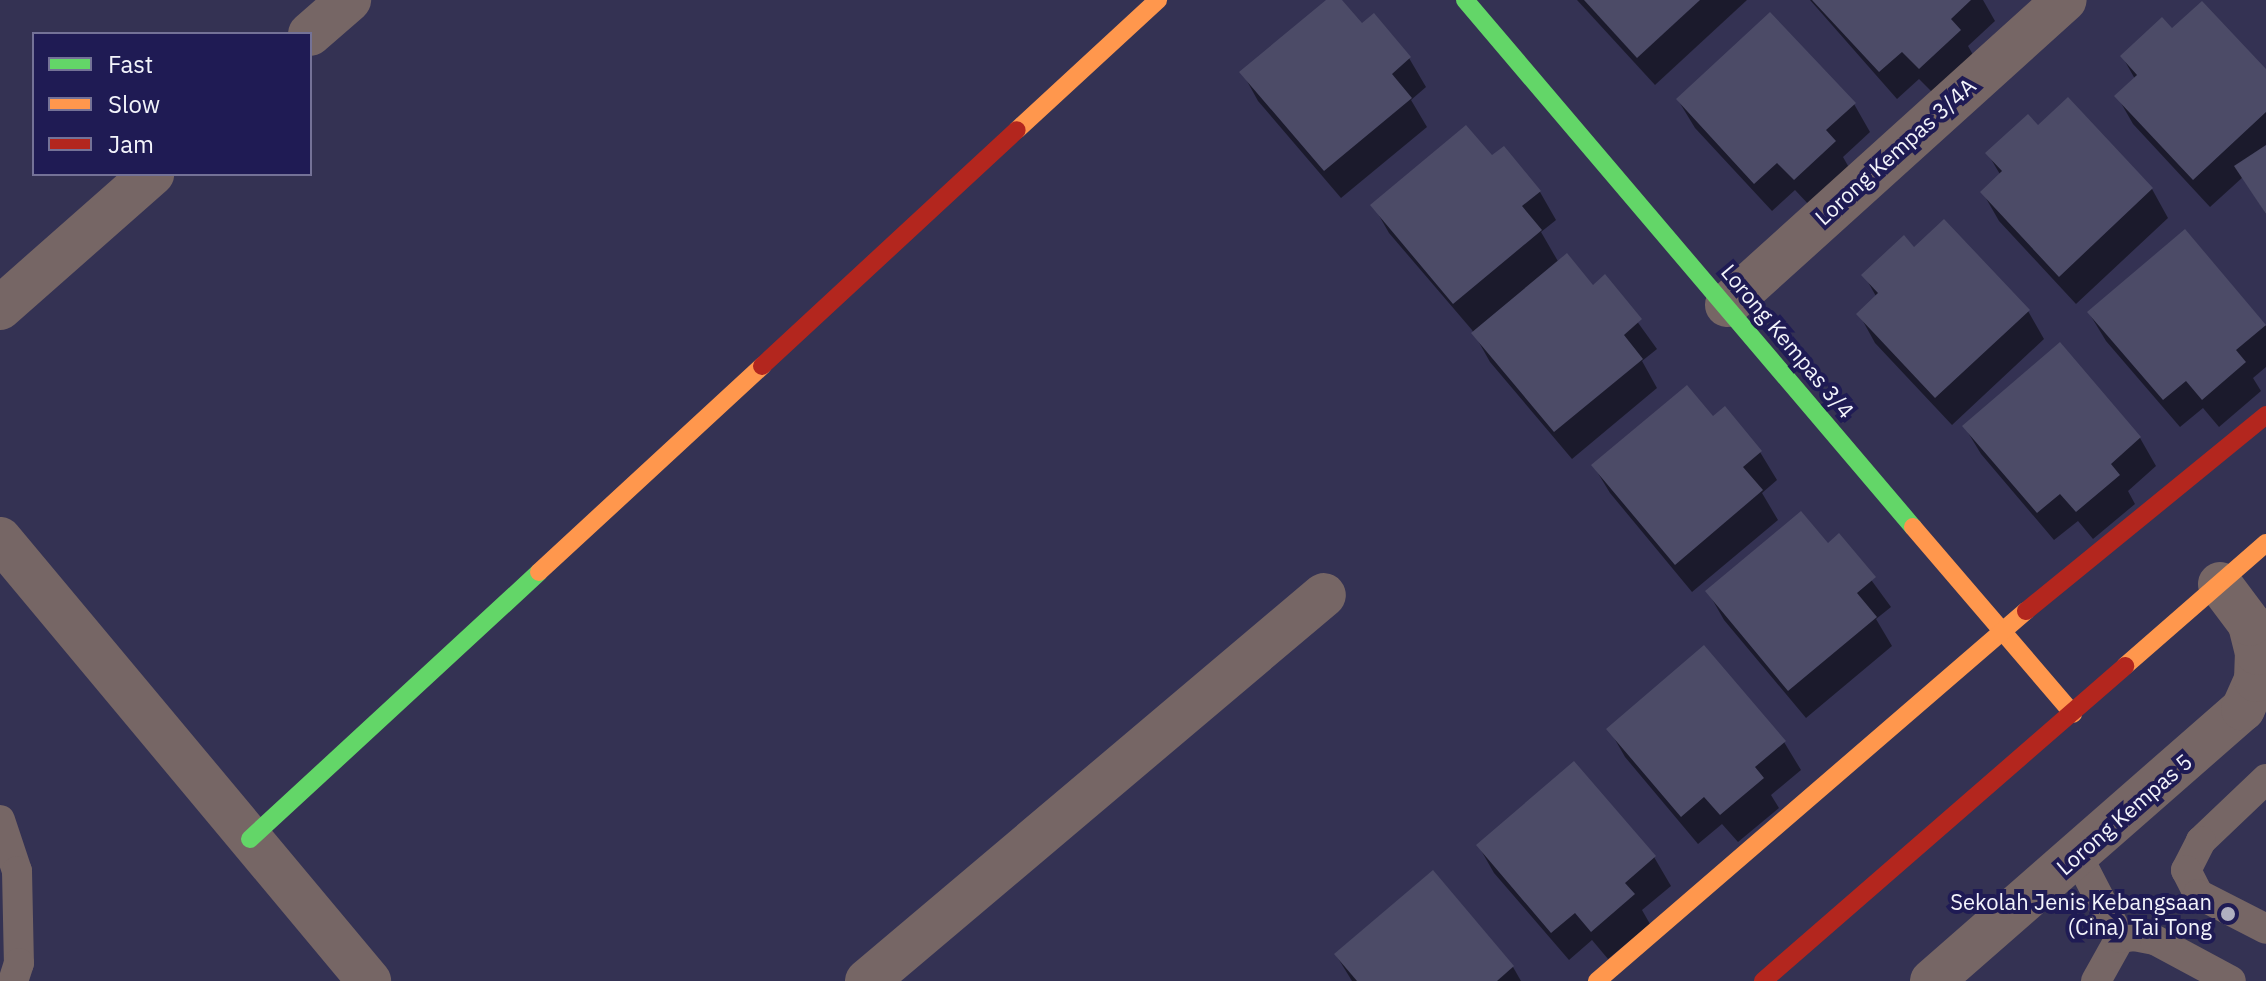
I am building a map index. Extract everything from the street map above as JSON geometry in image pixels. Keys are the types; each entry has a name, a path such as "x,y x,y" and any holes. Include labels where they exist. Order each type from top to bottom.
{"street":[{"path":"312,32 349,0"},
{"path":"250,839 1158,0"},
{"name":"Lorong Kempas 3/4","path":"1465,0 2073,714"},
{"name":"Lorong Kempas 3/4A","path":"1727,305 2065,0"},
{"path":"0,308 150,176"},
{"path":"1597,981 2001,631 2266,415"},
{"path":"0,539 369,981"},
{"path":"1763,981 2266,543"},
{"path":"2220,584 2250,624 2257,653 2255,715"},
{"path":"867,981 1324,595"},
{"name":"Lorong Kempas 5","path":"1932,981 2077,855 2255,715"}],"lane":[{"path":"2266,779 2201,841 2186,870 2198,894 2266,929"},
{"path":"0,820 17,871 19,963 13,981"},
{"path":"2077,855 2120,938"},
{"path":"2096,981 2120,938"},
{"path":"2120,938 2155,940 2231,981"}],"building":[{"path":"1326,0 1342,0 1362,23 1374,13 1411,57 1392,74 1412,98 1324,171 1239,72"},
{"path":"1584,0 1700,0 1637,58"},
{"path":"1812,0 1971,0 1951,19 1961,30 1919,69 1902,52 1879,72"},
{"path":"2202,1 2266,69 2266,112 2193,180 2114,96 2137,75 2120,56 2162,17 2172,28"},
{"path":"1770,12 1856,103 1826,130 1836,141 1794,180 1777,163 1754,184 1676,99"},
{"path":"2068,97 2153,188 2059,277 1980,192 2002,171 1985,153 2028,114 2038,125"},
{"path":"1466,125 1492,155 1504,146 1541,191 1522,206 1542,230 1453,304 1370,205"},
{"path":"2266,145 2266,214 2234,166"},
{"path":"1944,219 2030,310 1935,398 1856,314 1878,293 1861,275 1904,235 1914,247"},
{"path":"2185,229 2266,325 2236,350 2246,362 2202,400 2186,381 2163,400 2087,312"},
{"path":"1567,253 1593,285 1605,274 1642,319 1624,335 1643,359 1554,432 1471,333"},
{"path":"2060,342 2141,437 2111,464 2120,475 2076,512 2060,494 2037,513 1962,426"},
{"path":"1687,385 1713,416 1725,406 1762,451 1743,467 1763,490 1675,565 1591,465"},
{"path":"1801,511 1828,543 1839,533 1876,577 1857,593 1877,617 1788,691 1705,591"},
{"path":"1704,645 1786,741 1755,767 1764,778 1720,815 1704,797 1681,817 1606,729"},
{"path":"1574,761 1656,856 1625,883 1635,894 1591,932 1575,913 1551,933 1476,845"},
{"path":"1433,870 1514,966 1497,981 1357,981 1334,954"}],"traffic: fast":[{"path":"1465,0 1913,527"},
{"path":"250,839 539,572"}],"traffic: slow":[{"path":"1017,130 1158,0"},
{"path":"539,572 762,366"},
{"path":"1913,527 2073,714"},
{"path":"2125,666 2266,543"},
{"path":"1597,981 2026,611"}],"traffic: jam":[{"path":"762,366 1017,130"},
{"path":"2026,611 2266,415"},
{"path":"1763,981 2125,666"}],"place":[{"name":"Sekolah Jenis Kebangsaan (Cina) Tai Tong","path":"2228,914"}]}
